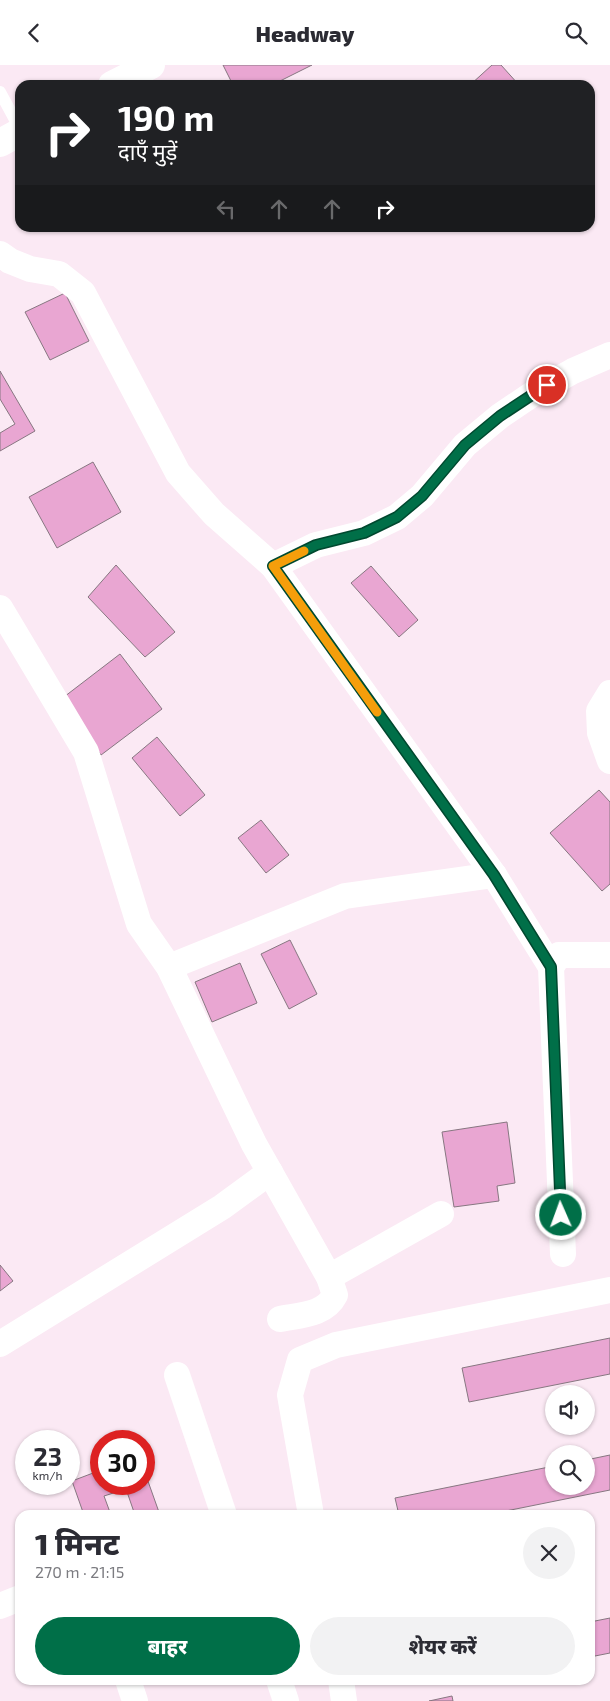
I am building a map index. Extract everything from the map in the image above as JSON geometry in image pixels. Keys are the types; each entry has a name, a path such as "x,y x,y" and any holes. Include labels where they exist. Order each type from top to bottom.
{"street":[{"path":"122,80 151,65"},
{"path":"0,143 15,133"},
{"path":"0,254 10,261 30,269 59,274 82,293 178,473 214,513 273,566 494,875 551,967 563,1253"},
{"path":"273,566 316,545 364,533 397,517 422,496 465,445 500,416 534,393 573,371 610,355"},
{"path":"0,608 86,752 139,923 169,967 254,1144 329,1277 335,1295 331,1303 322,1310 280,1319"},
{"path":"610,693 599,711 600,733 610,761"},
{"path":"169,967 345,896 494,875"},
{"path":"551,967 559,955 610,955"},
{"path":"0,1344 222,1207 270,1172"},
{"path":"329,1277 441,1214"},
{"path":"311,1510 290,1395 300,1360 336,1345 610,1291"},
{"path":"177,1375 218,1510"},
{"path":"0,1606 15,1600"},
{"path":"130,1685 135,1701"},
{"path":"281,1685 286,1701"},
{"path":"341,1685 344,1701"}],"lane":[{"path":"0,92 15,120"}],"building":[{"path":"223,65 312,65 282,80 230,80"},
{"path":"492,65 501,65 514,80 476,80"},
{"path":"65,293 89,341 50,360 25,312"},
{"path":"0,371 35,431 0,451 0,433 15,424 0,399"},
{"path":"93,462 121,512 57,548 29,497"},
{"path":"116,565 175,632 145,657 88,597"},
{"path":"371,566 418,620 399,637 351,583"},
{"path":"120,654 162,709 101,755 60,700"},
{"path":"157,737 205,795 180,816 132,758"},
{"path":"599,790 610,802 610,884 602,891 550,833"},
{"path":"261,820 289,855 266,873 238,838"},
{"path":"290,940 317,994 289,1009 261,954"},
{"path":"240,963 257,1003 212,1022 195,982"},
{"path":"507,1122 515,1183 497,1186 499,1201 454,1207 442,1132"},
{"path":"0,1265 13,1281 0,1291"},
{"path":"610,1338 610,1374 555,1385 545,1385 545,1387 469,1402 462,1368"},
{"path":"610,1455 610,1490 595,1493 595,1458"},
{"path":"545,1468 545,1495 585,1495 511,1510 398,1510 395,1498"},
{"path":"90,1474 90,1495 107,1495 104,1496 109,1510 82,1510 77,1495 80,1495 80,1478"},
{"path":"128,1495 153,1495 158,1510 133,1510"},
{"path":"610,1618 610,1653 595,1656 595,1621"},
{"path":"452,1696 453,1701 429,1701"}],"slow traffic":[{"path":"304,551 273,566 377,712"}],"route":[{"path":"547,385 500,416 465,445 422,496 397,517 364,533 316,545 273,566 494,875 551,967 561,1215"}]}
